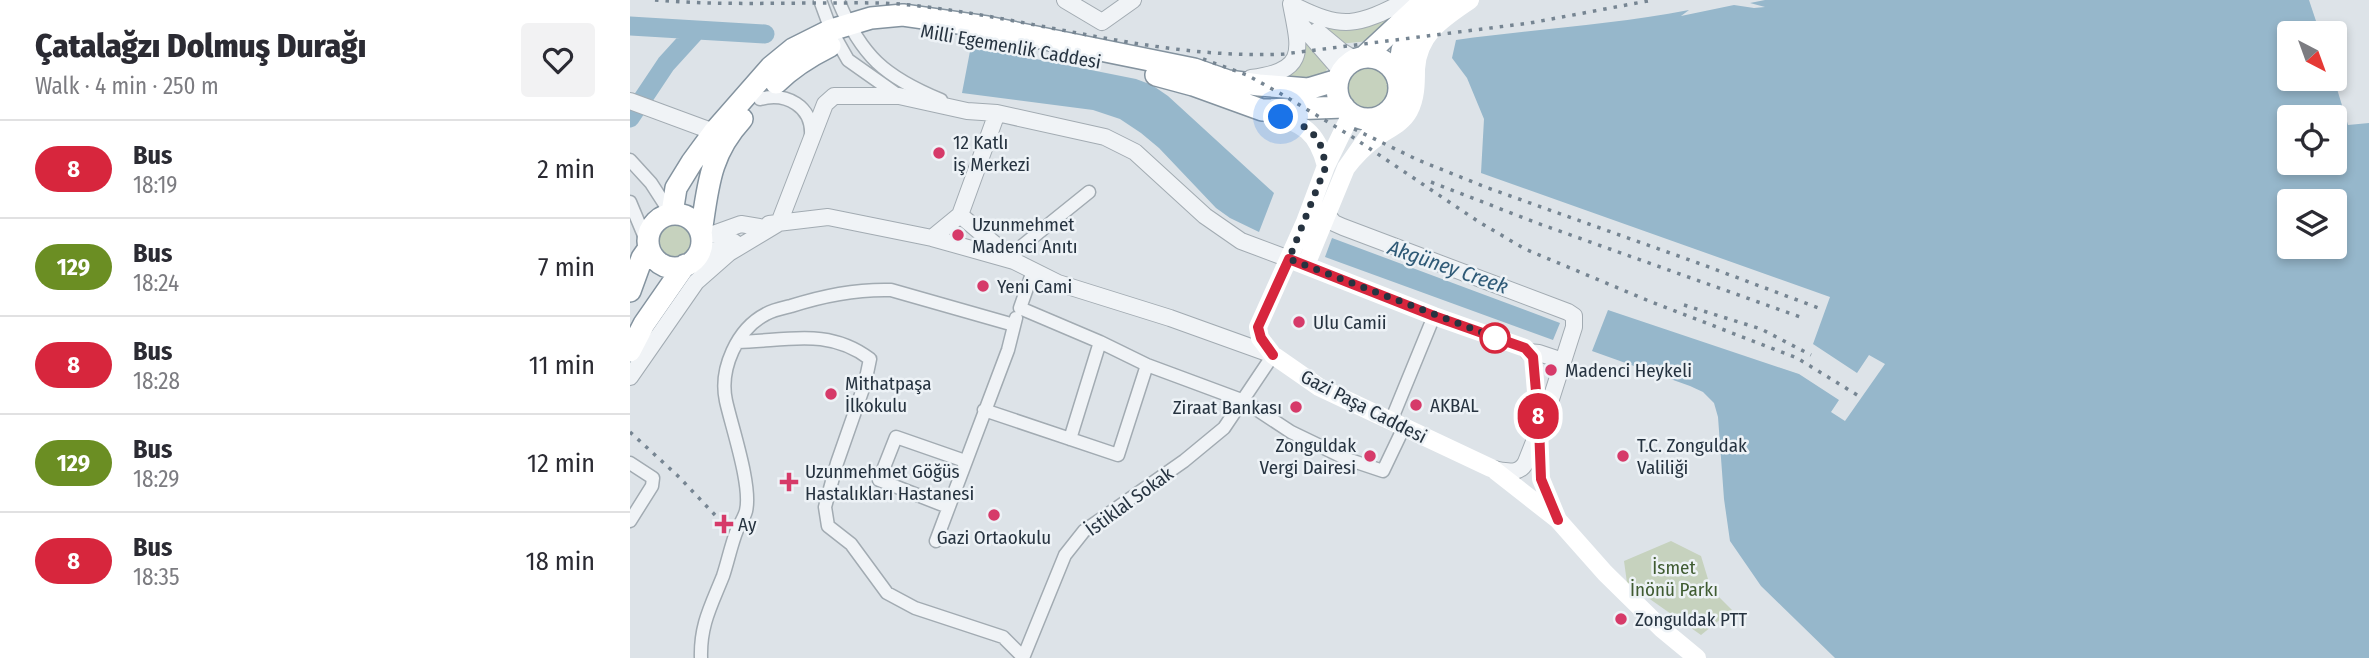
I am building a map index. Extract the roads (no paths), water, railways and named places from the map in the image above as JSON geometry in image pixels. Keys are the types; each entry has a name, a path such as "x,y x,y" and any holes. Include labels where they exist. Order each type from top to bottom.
{"highway":[{"path":"1347,111 1337,90 1350,67 1425,0"},
{"path":"1383,115 1397,100 1402,50 1424,20 1452,0"},
{"path":"672,214 676,188 714,132 771,67 793,49 843,33 871,18 903,15 935,18 1194,69 1228,81 1308,89 1373,58 1389,65 1398,80"},
{"name":"Milli Egemenlik Caddesi","path":"701,235 710,173 728,136 786,73 843,33 918,28 1128,68 1193,85 1262,110 1347,111 1366,119 1383,115"},
{"path":"630,291 648,246 650,228 656,221 672,214 689,217 701,235 701,248 643,324 630,351"},
{"path":"648,246 657,261 664,266 673,268 690,262"}],"main road":[{"path":"1346,168 1357,153 1400,122 1409,111 1416,84 1416,65 1427,36 1431,29 1471,0"},
{"path":"1262,110 1300,124 1312,132 1321,146 1326,166"},
{"path":"1297,262 1314,197 1347,111"},
{"path":"1273,355 1261,338 1258,327 1327,215 1346,168 1383,115"},
{"path":"1297,262 1434,316 1525,348 1533,357 1541,479 1558,520"},
{"name":"Gazi Paşa Caddesi","path":"1273,355 1319,387 1493,469 1558,520 1614,582 1662,629 1697,658"}],"street":[{"path":"820,0 843,33 896,76 912,87 967,111"},
{"path":"838,0 848,60 899,96"},
{"path":"1065,0 1102,22 1133,0"},
{"path":"1289,2 1318,18 1351,22 1369,18 1408,0"},
{"path":"1289,2 1341,51 1350,67"},
{"path":"1228,81 1272,76 1294,61 1299,44 1289,2"},
{"path":"760,99 774,96 793,102 808,116 812,125 811,139"},
{"path":"630,377 696,282 729,253 779,223 825,104 834,96 899,96 967,111 997,113 1105,137 1135,152 1205,216 1241,241 1297,262"},
{"path":"630,101 714,132"},
{"path":"932,238 960,215 997,113"},
{"path":"634,164 672,214"},
{"path":"960,215 1014,261 1017,250 1089,192"},
{"path":"630,202 648,246"},
{"path":"1327,215 1334,223 1343,227 1574,316 1574,327 1523,467 1514,472 1493,469"},
{"name":"Gazi Paşa Caddesi","path":"759,227 828,217 932,238 1014,261 1058,283 1170,318 1273,355"},
{"path":"701,235 741,224 759,227"},
{"path":"690,262 759,227"},
{"path":"936,541 1007,350 1033,271"},
{"path":"701,658 700,638 709,607 746,512 748,494 725,398 725,375 731,353 746,331 766,314 839,293 871,289 891,290 1014,325"},
{"path":"1020,308 1147,365 1244,401 1291,432 1347,459 1383,471 1434,316"},
{"path":"738,342 820,338 842,342 870,359 865,383 825,507 828,526 851,544 887,593 915,608 1003,638 1023,657"},
{"path":"1070,439 1100,342"},
{"path":"1528,352 1564,356"},
{"name":"İstiklal Sokak","path":"1023,657 1065,555 1084,531 1184,461 1224,428 1273,355"},
{"path":"984,410 1118,455 1147,365"},
{"path":"948,507 879,480 896,437 965,461"},
{"path":"630,463 653,478 652,486 630,521"}],"water":[{"path":"1765,0 2309,0 2316,21 2277,21 2277,91 2338,91 2342,105 2277,105 2277,175 2347,175 2347,122 2348,125 2369,123 2369,658 1835,658 1761,586 1730,541 1718,417 1714,403 1703,392 1690,386 1592,351 1608,310 1799,374 1839,400 1831,412 1845,421 1885,364 1869,355 1857,373 1813,344 1830,297 1481,173 1484,119 1467,78 1452,58 1456,40 1689,10 1681,16 1734,5 1765,7 1750,3"},
{"path":"971,46 1136,79 1152,85 1168,96 1274,193 1259,232 1216,208 1159,148 1120,119 1093,110 962,93"},
{"path":"1332,238 1560,323 1553,340 1325,257"}],"waterway":[{"name":"Akgüney Creek","path":"630,26 765,34"},
{"path":"630,118 666,64 696,31"}],"railway":[{"path":"655,0 910,5 1143,45 1237,54 1284,54 1530,23 1653,0"},
{"path":"1203,59 1247,75 1283,95 1525,249 1649,301 1797,358 1862,398"},
{"path":"1354,129 1418,160 1488,188 1824,310"},
{"path":"1431,182 1537,223 1803,318"},
{"path":"1684,305 1761,329 1811,355"},
{"path":"630,432 715,515"}],"place":[{"name":"12 Katlı iş Merkezi","path":"939,153"},
{"name":"Uzunmehmet Madenci Anıtı","path":"958,235"},
{"name":"Yeni Cami","path":"983,286"},
{"name":"Ulu Camii","path":"1299,322"},
{"name":"Madenci Heykeli","path":"1551,370"},
{"name":"Mithatpaşa İlkokulu","path":"831,394"},
{"name":"AKBAL","path":"1416,405"},
{"name":"Ziraat Bankası","path":"1296,407"},
{"name":"Zonguldak Vergi Dairesi","path":"1370,456"},
{"name":"T.C. Zonguldak Valiliği","path":"1623,456"},
{"name":"Uzunmehmet Göğüs Hastalıkları Hastanesi","path":"789,482"},
{"name":"Gazi Ortaokulu","path":"994,515"},
{"name":"Ay","path":"724,524"},
{"name":"Zonguldak PTT","path":"1621,619"}],"park label":[{"name":"İsmet İnönü Parkı","path":"1674,578"}]}
